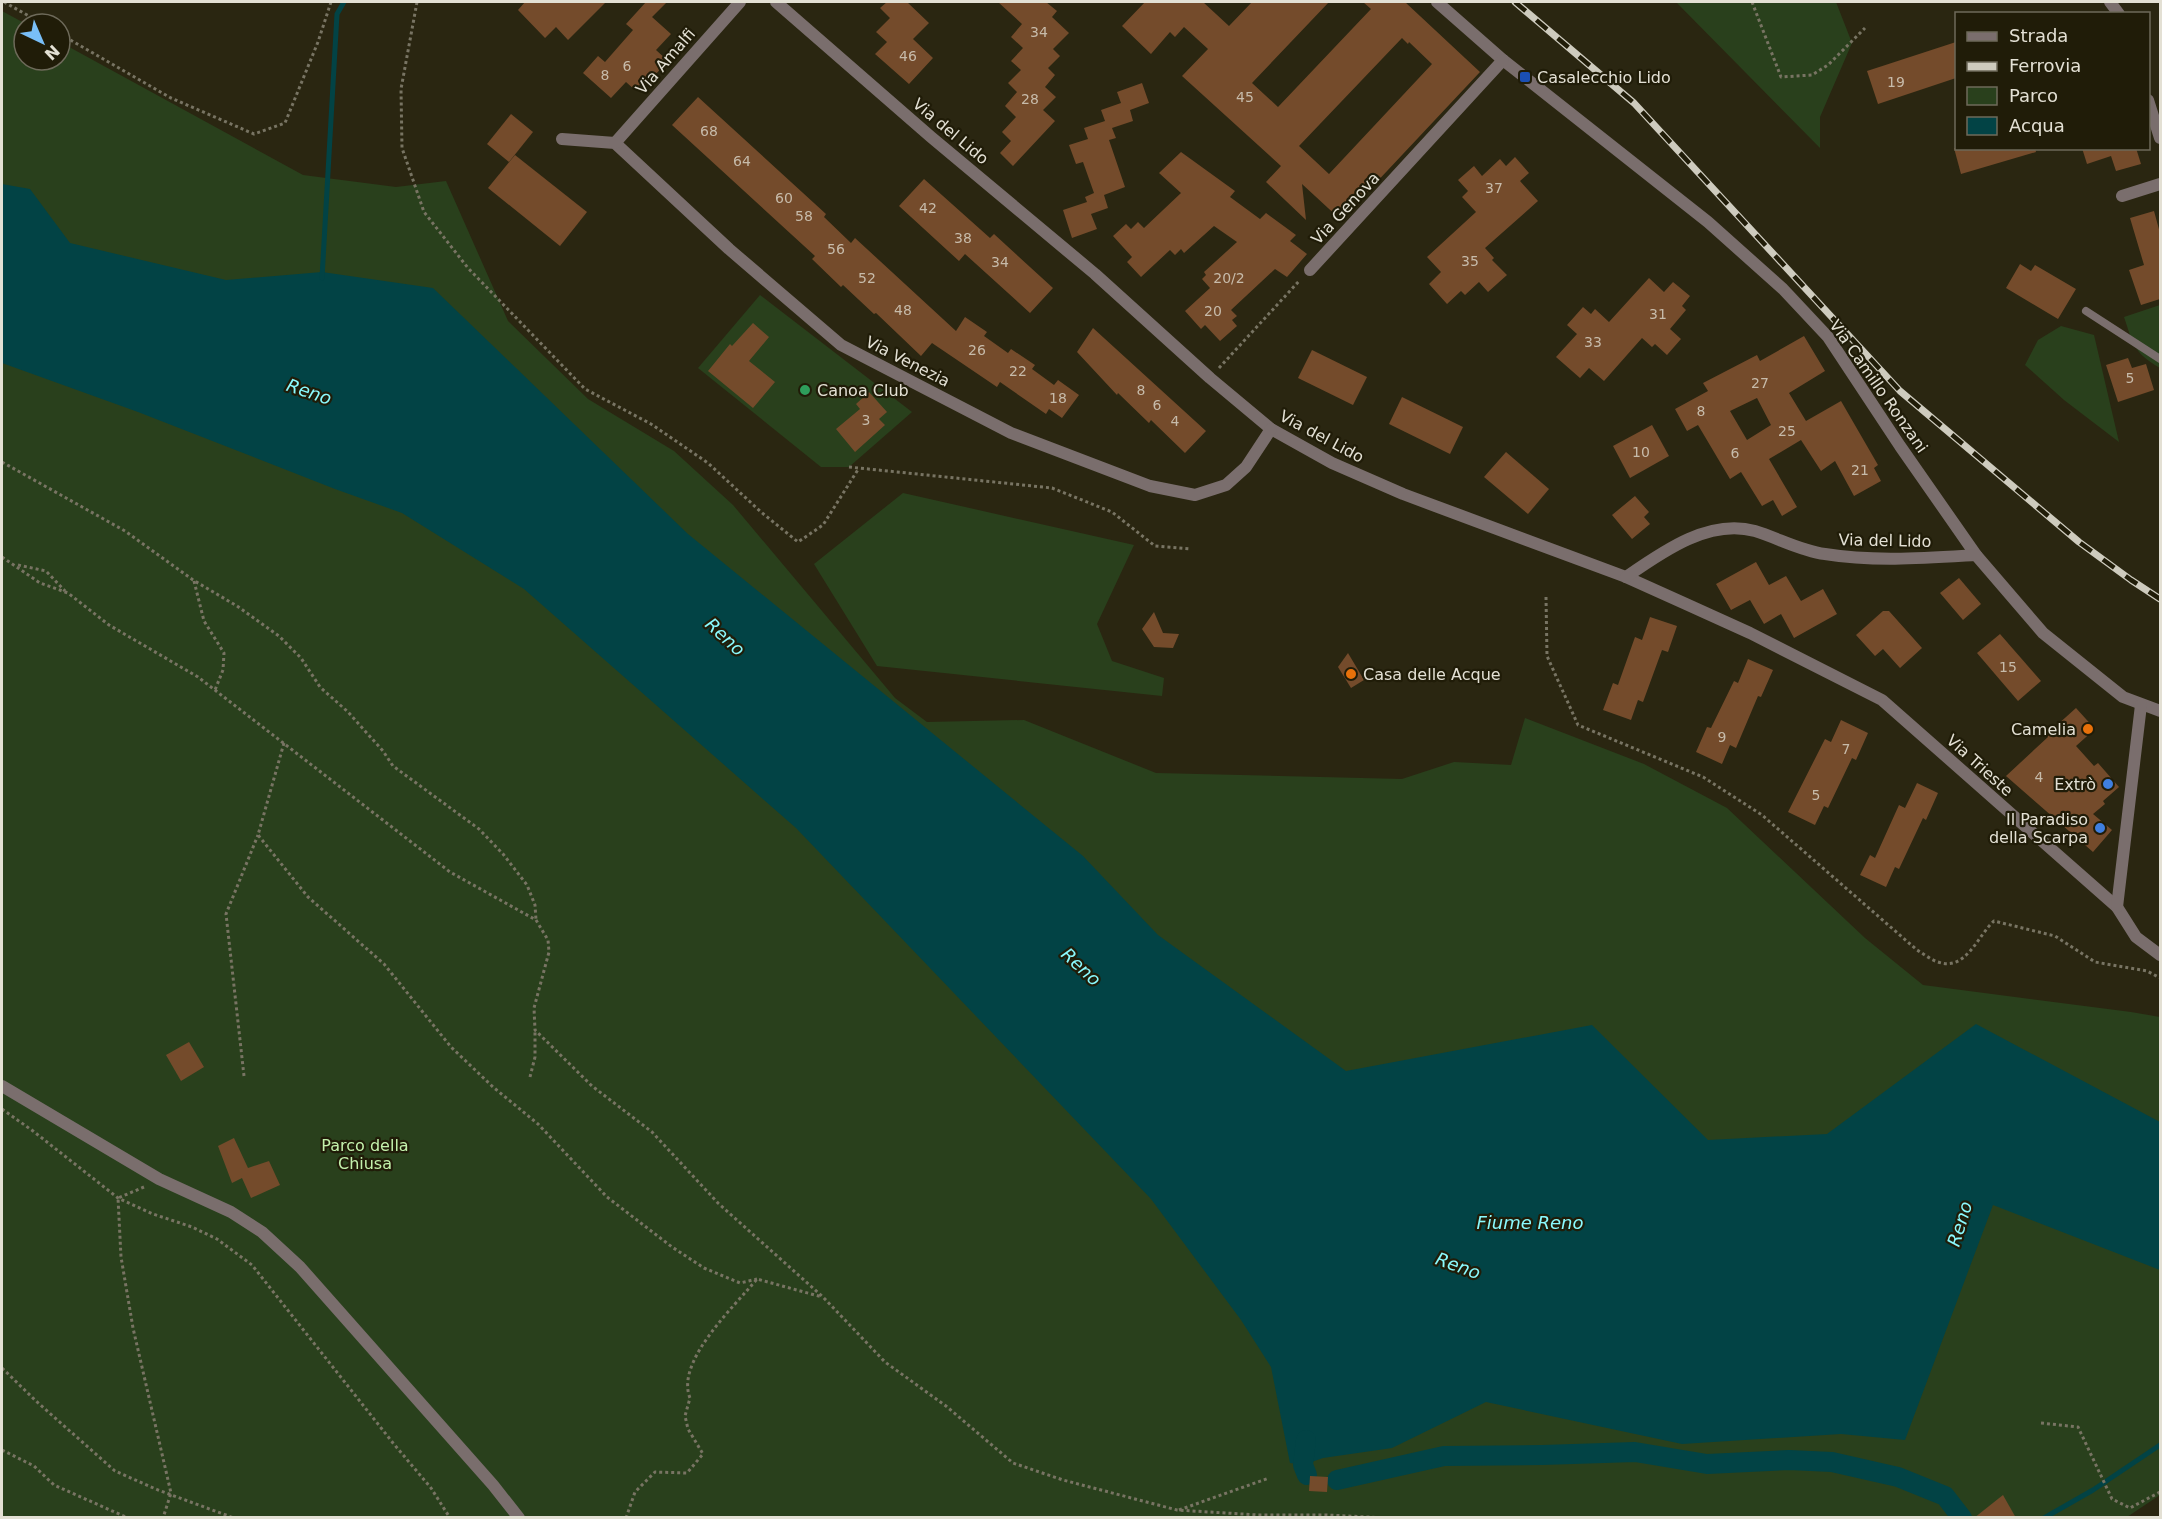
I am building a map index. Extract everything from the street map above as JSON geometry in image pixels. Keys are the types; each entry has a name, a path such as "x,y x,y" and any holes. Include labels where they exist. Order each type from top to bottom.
{"street":[{"name":"Via Amalfi","path":"615,143 740,2"},
{"name":"Via del Lido","path":"776,2 1095,274 1210,378 1271,429 1332,463 1403,494 1626,578 1661,553 1694,538 1738,527 1822,554 1877,559 1976,555"},
{"name":"Via Camillo Ronzani","path":"1437,2 1503,60 1708,222 1790,297 1828,337 1976,555 2043,633 2123,697 2160,711"},
{"name":"Via Genova","path":"1310,270 1503,60"},
{"path":"2150,106 2160,138"},
{"path":"562,139 615,143"},
{"name":"Via Venezia","path":"615,143 729,249 842,345 1011,433 1150,486 1195,495 1226,485 1246,467 1271,429"},
{"path":"2122,196 2160,184"},
{"name":"Via Trieste","path":"1626,578 1750,633 1882,700 2117,907 2136,937 2160,955"},
{"path":"2117,907 2141,705"},
{"path":"2,1086 159,1179 231,1212 262,1232 315,1284 493,1485 519,1518"}],"lane":[{"path":"2086,311 2160,358"}],"path":[{"path":"4,2 22,12"},
{"path":"72,41 171,99 254,134 285,123 318,42 331,2"},
{"path":"417,2 401,89 402,148 424,212 468,268 585,389 651,424 708,463 761,512 798,542 823,525 859,468"},
{"path":"1752,2 1781,76 1812,75 1828,64 1865,28"},
{"name":"Via Genova","path":"1210,378 1310,270"},
{"path":"2,462 125,531 279,636 301,658 320,687 348,712 383,751 393,766 479,829 503,854 527,885 535,905 536,920 548,940 549,952 534,1008 535,1057 530,1077"},
{"path":"849,467 1052,488 1112,512 1155,546 1190,549"},
{"path":"2,556 40,583 68,593"},
{"path":"16,565 45,571 68,593 110,624 198,677 450,872 536,920"},
{"path":"194,580 204,621 224,653 223,670 215,690"},
{"path":"1546,597 1547,656 1578,725 1703,777 1762,815 1917,950 1939,963 1958,962 1974,949 1986,928 1994,921 2055,936 2095,962 2147,971 2160,978"},
{"path":"244,1076 226,914 258,835 284,743"},
{"path":"258,835 308,897 384,964 451,1047 493,1087 538,1124 607,1197 672,1247 704,1268 740,1283 757,1279 823,1297"},
{"path":"535,1030 592,1086 652,1132 718,1203 823,1297 885,1362 946,1406 1013,1463 1063,1480 1177,1510 1258,1515 1387,1518"},
{"path":"2,1109 118,1198 217,1239 252,1265 431,1488 450,1518"},
{"path":"118,1198 159,1179"},
{"path":"118,1198 121,1257 133,1328 171,1494 163,1518"},
{"path":"626,1518 635,1492 655,1472 687,1473 703,1454 688,1429 685,1416 690,1398 687,1390 693,1362 701,1346 757,1279"},
{"path":"2,1368 115,1471 144,1485 234,1518"},
{"path":"2041,1423 2078,1427 2112,1499 2130,1508 2160,1492"},
{"path":"2,1450 34,1466 54,1485 128,1518"},
{"path":"1177,1510 1269,1478"},
{"path":"1504,1518 1519,1518"}],"green space":[{"path":"1676,2 1836,2 1852,43 1820,117 1820,148"},
{"name":"Parco della Chiusa","path":"2,11 12,16 12,72 72,72 72,49 303,175 396,187 446,181 508,321 588,399 674,451 733,505 895,698 927,722 1024,720 1156,773 1402,779 1454,762 1511,765 1525,718 1644,764 1727,808 1865,938 1923,985 2160,1017 2160,1495 2127,1517 2,1517"},
{"name":"Canoa Club","path":"760,295 912,412 849,467 821,467 698,368"},
{"path":"2160,305 2160,368 2145,358 2136,347 2124,317"},
{"path":"2061,326 2094,335 2119,442 2064,400 2025,365 2038,340"},
{"path":"903,493 1134,545 1097,624 1112,661 1164,678 1162,696 877,666 814,564"}],"water":[{"name":"Fiume Reno","path":"2,184 30,189 70,243 226,280 322,272 433,288 688,534 1083,856 1158,935 1346,1071 1592,1025 1708,1140 1827,1134 1976,1024 2160,1122 2160,1270 1993,1205 1905,1440 1841,1434 1682,1444 1486,1402 1392,1448 1323,1458 1303,1465 1290,1463 1271,1367 1241,1320 1151,1199 796,828 524,589 402,513 138,412 2,363"}],"building":[{"path":"525,2 606,2 568,40 556,27 545,38 518,10"},
{"path":"646,2 667,2 652,17 671,34 656,50 668,61 654,76 651,73 635,90 626,82 611,98 583,73 598,56 605,62 633,30 626,24"},
{"path":"887,2 907,2 929,23 913,39 933,58 909,84 875,54 887,42 876,32 890,18 880,8"},
{"path":"998,2 1046,2 1057,11 1052,17 1069,33 1053,49 1060,56 1048,68 1055,75 1045,87 1056,97 1043,110 1055,121 1013,166 1000,153 1011,141 1002,132 1016,117 1005,106 1017,92 1008,83 1021,70 1011,61 1023,48 1011,37 1022,24"},
{"path":"1145,2 1203,2 1229,26 1252,2 1329,2 1252,83 1278,107 1371,9 1363,2 1405,2 1480,72 1341,220 1302,184 1306,220 1266,182 1281,166 1182,76 1208,49 1184,27 1175,37 1170,32 1151,54 1122,26","holes":["1402,38 1408,44 1409,42 1432,64 1329,174 1299,146"]},
{"path":"1955,42 1955,78 1878,104 1867,71"},
{"path":"1142,83 1149,103 1130,110 1133,121 1112,128 1116,138 1109,140 1125,187 1104,195 1108,208 1091,214 1097,229 1072,238 1063,210 1087,202 1085,197 1094,193 1083,162 1076,164 1069,145 1088,139 1084,128 1105,121 1101,110 1121,103 1117,92"},
{"path":"698,97 826,214 824,217 851,243 855,238 956,331 965,317 987,332 984,336 1008,353 1011,349 1035,365 1032,369 1054,385 1058,380 1079,395 1062,418 1049,409 1046,414 1000,382 997,387 932,343 921,356 876,313 874,314 843,285 841,287 812,259 815,256 672,125"},
{"path":"511,114 533,132 509,162 487,144"},
{"path":"1954,148 1955,150 2036,150 2036,152 1961,174"},
{"path":"2083,150 2137,150 2141,164 2116,171 2111,156 2087,164"},
{"path":"1181,152 1235,191 1230,197 1260,219 1266,213 1296,235 1290,241 1307,254 1287,277 1275,269 1231,310 1237,316 1232,320 1237,326 1220,341 1205,325 1201,329 1185,311 1210,288 1202,279 1206,275 1204,272 1237,242 1214,226 1184,253 1181,249 1175,255 1170,250 1141,277 1127,262 1132,257 1113,236 1126,224 1131,229 1138,222 1144,228 1181,193 1159,173"},
{"path":"515,155 587,212 560,246 488,188"},
{"path":"1515,157 1529,173 1520,181 1538,201 1485,248 1494,258 1492,260 1507,275 1488,292 1479,282 1465,295 1461,291 1447,304 1429,284 1441,272 1427,257 1476,212 1462,197 1468,191 1458,180 1474,166 1482,176 1500,159 1506,166"},
{"path":"924,179 990,238 994,234 1053,288 1030,313 965,254 959,261 899,206"},
{"path":"2154,211 2160,233 2160,299 2141,305 2129,270 2144,265 2130,218"},
{"path":"2020,264 2031,271 2035,265 2076,289 2058,319 2006,288"},
{"path":"1649,278 1664,292 1673,282 1690,296 1682,306 1686,310 1670,329 1681,339 1667,355 1655,344 1652,347 1642,338 1604,381 1589,368 1580,378 1556,357 1577,334 1567,325 1583,307 1591,314 1595,309 1609,322"},
{"path":"753,323 769,337 749,361 775,382 753,408 708,371 730,344 732,346"},
{"path":"1093,328 1206,431 1185,453 1151,420 1149,423 1118,393 1117,395 1077,352"},
{"path":"1804,336 1825,371 1789,393 1806,421 1841,401 1878,465 1874,468 1881,481 1854,496 1835,461 1821,471 1801,440 1769,459 1797,507 1782,516 1773,500 1762,506 1741,472 1730,479 1698,425 1687,431 1675,409 1708,391 1703,383 1757,355 1760,361","holes":["1757,398 1771,425 1747,440 1730,411"]},
{"path":"1312,350 1367,377 1353,405 1298,378"},
{"path":"2128,358 2132,368 2146,364 2154,390 2118,402 2106,365"},
{"path":"869,392 887,412 879,419 885,425 855,452 836,429 860,409 856,404"},
{"path":"1402,397 1463,427 1450,454 1389,424"},
{"path":"1652,425 1669,456 1630,478 1613,446"},
{"path":"1506,452 1549,489 1528,514 1484,477"},
{"path":"1635,496 1649,512 1644,517 1650,524 1632,539 1612,515"},
{"path":"1756,562 1769,585 1786,576 1801,601 1823,589 1837,614 1794,638 1781,614 1764,624 1750,600 1731,610 1716,584"},
{"path":"1959,578 1981,604 1963,620 1940,593"},
{"path":"1883,611 1889,611 1922,648 1900,668 1883,649 1875,656 1856,635"},
{"path":"1154,612 1163,633 1179,634 1173,648 1154,647 1142,629"},
{"path":"1650,617 1677,626 1668,652 1662,650 1643,702 1638,700 1631,720 1603,710 1613,683 1618,685 1635,637 1642,640"},
{"path":"2000,634 2041,681 2018,701 1977,653"},
{"name":"Casa delle Acque","path":"1348,653 1364,680 1351,688 1338,667"},
{"path":"1748,659 1773,670 1761,697 1758,696 1736,748 1730,745 1722,764 1696,752 1707,727 1711,728 1734,681 1738,683"},
{"path":"2076,708 2095,729 2076,746 2094,766 2098,763 2119,787 2103,801 2105,804 2093,814 2112,830 2093,852 2006,776"},
{"path":"1841,720 1868,733 1856,760 1852,758 1828,808 1824,806 1815,825 1788,812 1825,739 1831,742"},
{"path":"1917,783 1938,793 1926,820 1923,818 1899,869 1895,867 1886,887 1860,875 1870,855 1875,858 1899,805 1905,808"},
{"path":"189,1042 204,1067 181,1081 166,1055"},
{"path":"234,1138 248,1168 269,1161 280,1185 251,1198 242,1178 232,1183 218,1146"},
{"path":"1310,1476 1328,1477 1327,1492 1309,1491"},
{"path":"2003,1495 2016,1518 1974,1518"}],"waterway":[{"path":"322,278 337,14 344,2"},
{"path":"1306,1440 1303,1465 1307,1475"},
{"path":"2044,1518 2093,1490 2160,1445"},
{"path":"1337,1480 1444,1456 1635,1452 1707,1464 1789,1460 1832,1462 1898,1477 1945,1496 1962,1518"}],"railway":[{"path":"1515,2 1634,103 1900,391 2079,542 2160,599"}],"place":[{"name":"Casalecchio Lido","path":"1525,77"},
{"name":"Canoa Club","path":"805,390"},
{"name":"Casa delle Acque","path":"1351,674"},
{"name":"Camelia","path":"2088,729"},
{"name":"Extrò","path":"2108,784"},
{"name":"Il Paradiso della Scarpa","path":"2100,828"}],"water label":[{"name":"Reno","path":"309,392"},
{"name":"Reno","path":"725,637"},
{"name":"Reno","path":"1081,967"},
{"name":"Reno","path":"1960,1224"},
{"name":"Reno","path":"1458,1266"}]}
